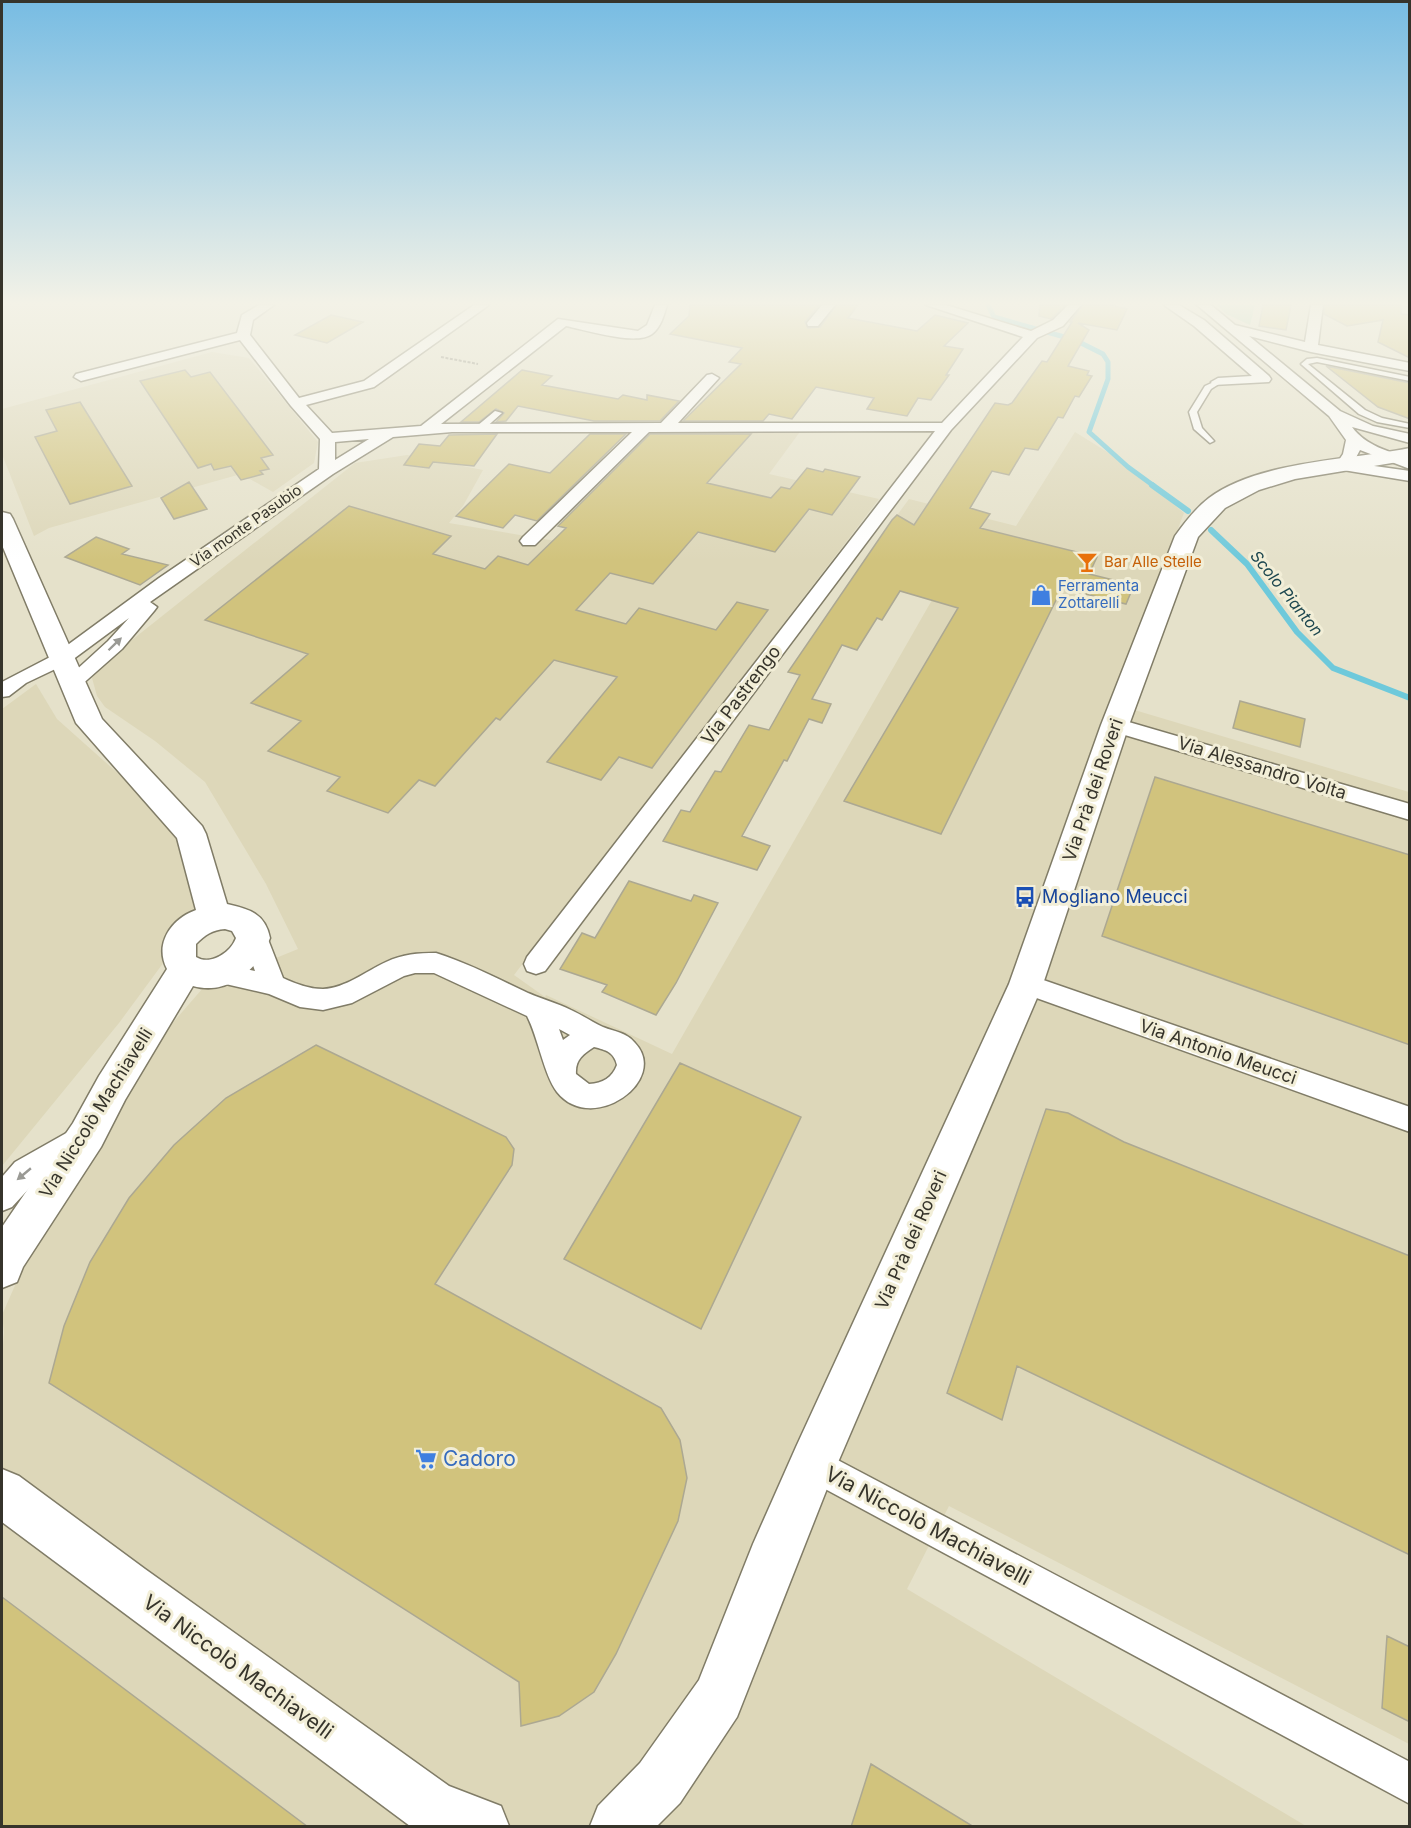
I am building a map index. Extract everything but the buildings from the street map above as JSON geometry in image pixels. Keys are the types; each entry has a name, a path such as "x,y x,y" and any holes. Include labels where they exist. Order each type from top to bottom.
{"main road":[{"name":"Via Prà dei Roveri","path":"813,1464 1026,984 1114,724 1187,536 1199,519 1229,495 1247,488 1348,453 1407,457"},
{"path":"2,519 90,723 191,834 213,917"},
{"path":"201,971 179,963 176,954 178,945 191,928 213,917 236,917 245,921 253,931"},
{"name":"Via Niccolò Machiavelli","path":"3,1261 87,1134 112,1088 201,971 239,962 247,954 252,944 253,931"},
{"name":"Via Niccolò Machiavelli","path":"618,1827 660,1783 718,1698 771,1562 813,1464"},
{"name":"Via Niccolò Machiavelli","path":"2,1492 128,1587 432,1808 481,1827"}],"street":[{"path":"286,390 328,438 327,471"},
{"path":"296,403 345,390"},
{"path":"426,429 474,390"},
{"path":"664,429 700,390"},
{"path":"328,438 426,429 946,426 980,390"},
{"path":"1305,390 1335,414 1368,429 1407,457"},
{"path":"1335,414 1348,453"},
{"name":"Via Pastrengo","path":"536,964 946,426"},
{"path":"529,541 644,429"},
{"name":"Via monte Pasubio","path":"66,671 165,582 327,471 392,432"},
{"name":"Via monte Pasubio","path":"66,671 115,645 147,609 165,582"},
{"path":"2,691 19,679 66,671"},
{"name":"Via Alessandro Volta","path":"1114,724 1410,812"},
{"path":"253,931 273,985"},
{"path":"201,971 273,985 289,994 307,999 325,999 363,988 409,962 424,961 447,967 536,1008 553,1012 599,1037 614,1040 628,1053 630,1072 618,1088 607,1094 595,1096 583,1095 573,1090 565,1082 545,1025 536,1008"},
{"name":"Via Antonio Meucci","path":"1026,984 1410,1120"},
{"path":"562,1072 562,1062 574,1044 584,1039 599,1037"},
{"path":"2,1197 25,1172 87,1134"},
{"name":"Via Niccolò Machiavelli","path":"813,1464 1410,1784"}],"lane":[{"path":"1207,390 1193,412 1198,429 1210,441"},
{"path":"1336,390 1362,412 1380,420 1410,426"},
{"path":"480,428 498,413"}],"shaded area":[{"path":"71,390 276,390 318,442 314,463 273,492 241,474 49,528 34,536 2,454 2,409"},
{"path":"802,429 769,474 879,499 514,975 545,997 546,995 672,1054 940,586 860,566 909,499 1016,526 1075,432 1125,463 1184,513 1111,703 1409,792 1409,1744 949,1506 907,1589 1306,1826 2,1826 2,1358 4,1332 2,1315 42,1224 137,1064 203,988 298,949 266,884 205,782 155,741 105,707 97,696 92,678 103,663 355,463 407,455 483,470 463,506 449,523 562,542 682,434"},
{"path":"36,684 57,719 141,794 191,849 203,909 119,1023 2,1166 2,709"}],"waterway":[{"name":"Scolo Pianton","path":"1104,390 1089,432 1128,467 1154,486"},
{"name":"Scolo Pianton","path":"1152,485 1188,511"},
{"name":"Scolo Pianton","path":"1211,530 1247,564 1297,632 1333,668 1410,698"}],"place":[{"name":"Bar Alle Stelle","path":"1087,562"},
{"name":"Ferramenta Zottarelli","path":"1041,595"},
{"name":"Mogliano Meucci","path":"1025,897"},
{"name":"Cadoro","path":"426,1459"}]}
